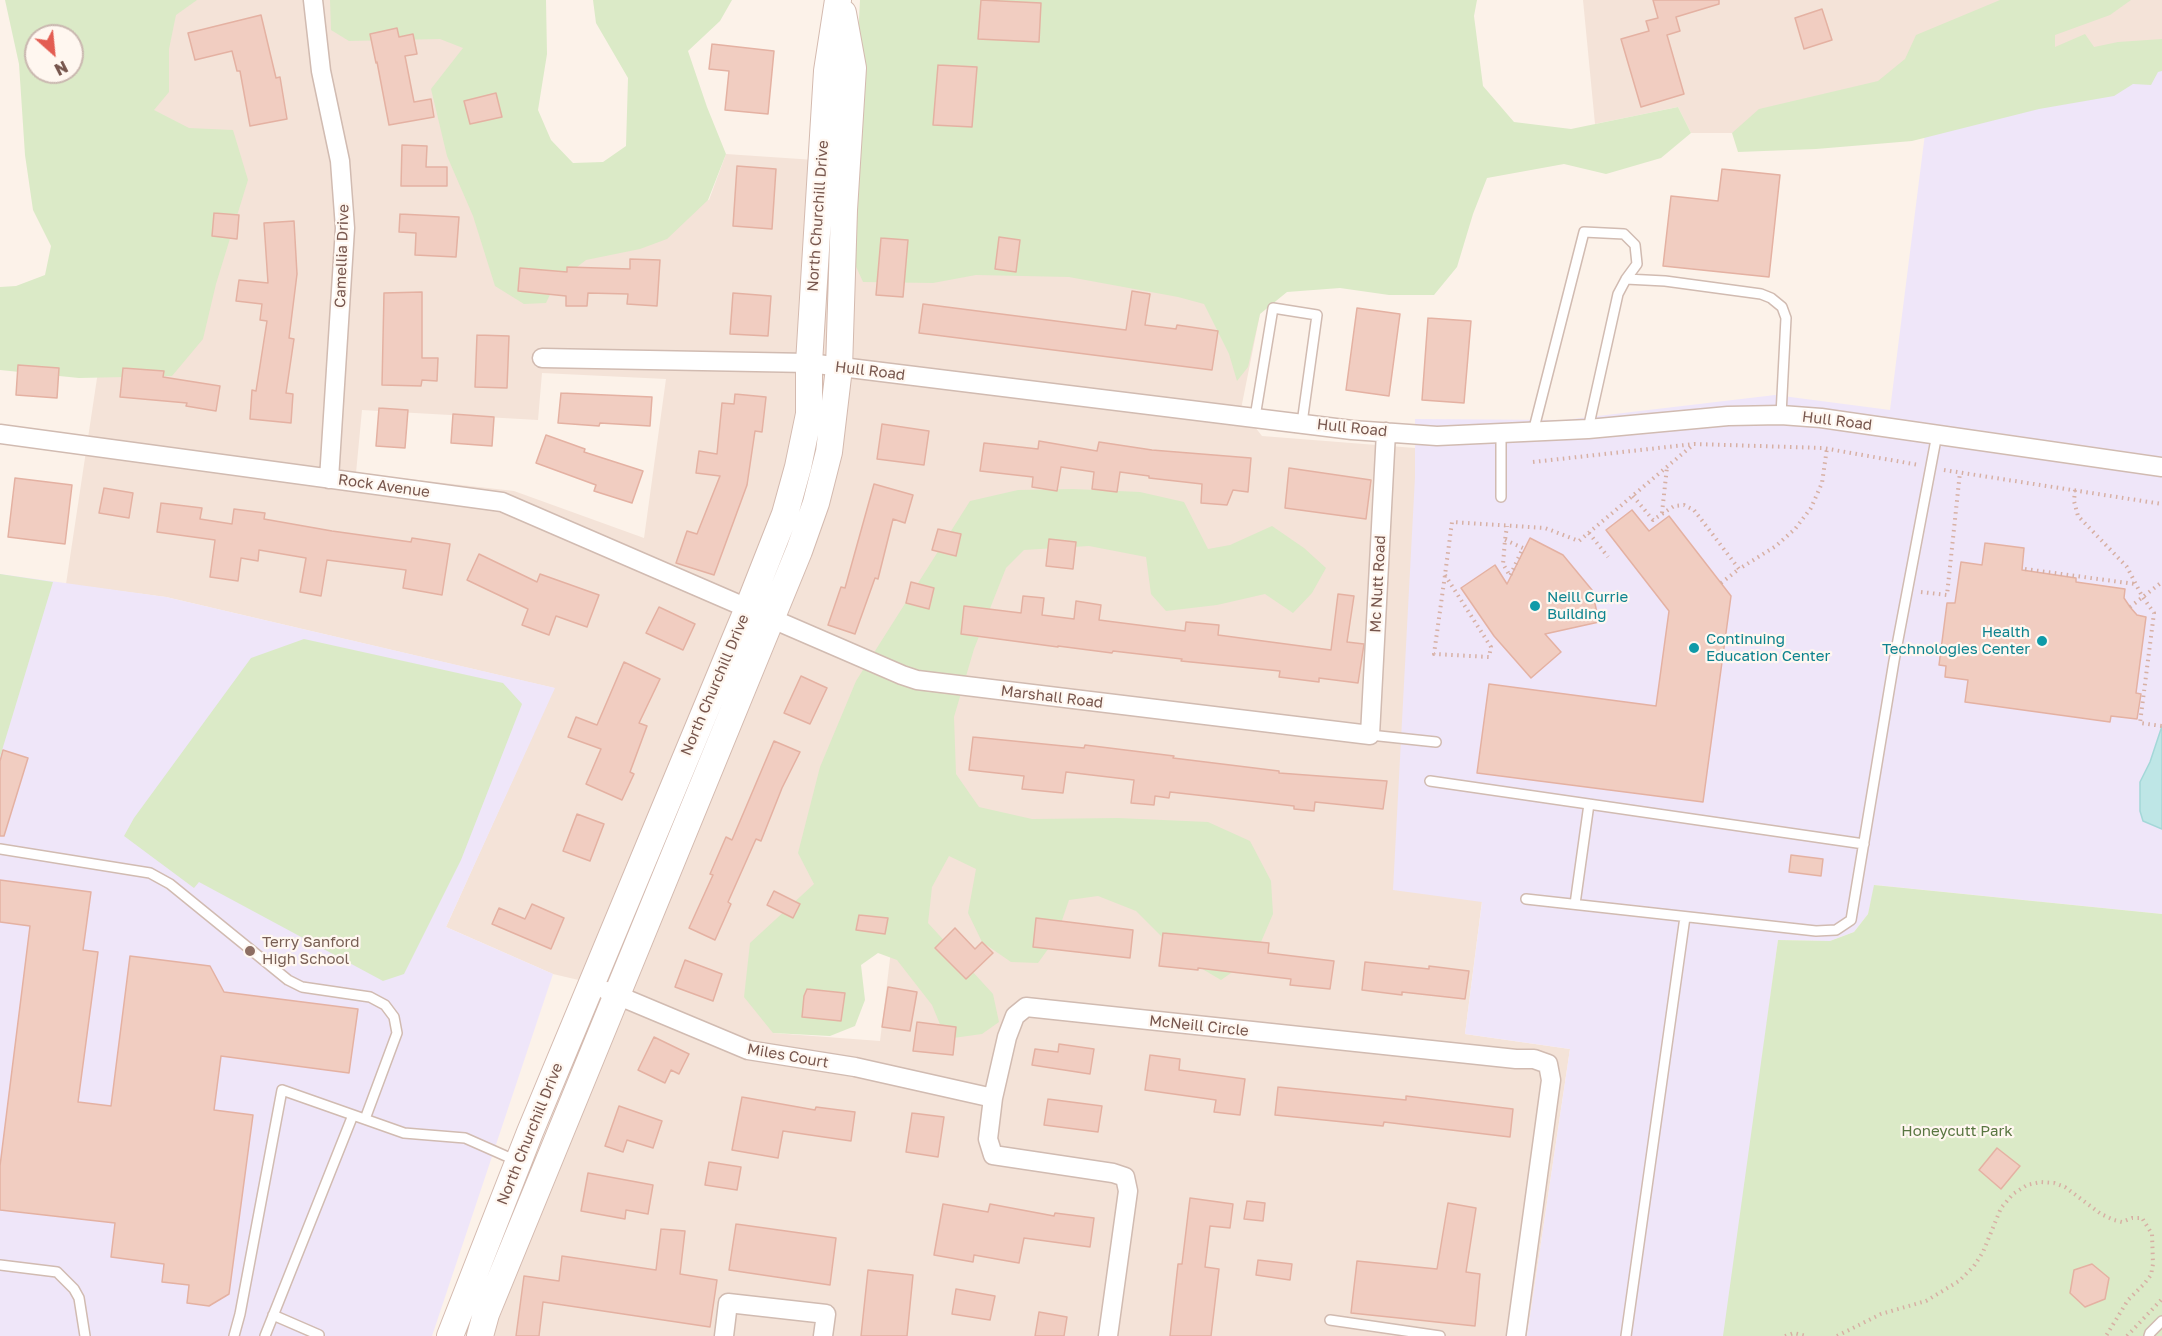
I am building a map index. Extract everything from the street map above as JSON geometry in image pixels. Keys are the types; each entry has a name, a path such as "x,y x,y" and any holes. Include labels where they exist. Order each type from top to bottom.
{"street":[{"name":"Camellia Drive","path":"313,0 321,71 340,161 345,218 329,479"},
{"name":"North Churchill Drive","path":"450,1336 591,985 748,608 784,514 798,467 809,414 809,363 827,71 839,0"},
{"name":"North Churchill Drive","path":"480,1336 486,1314 799,551 818,493 829,452 839,368 844,210 853,69 839,0"},
{"name":"Hull Road","path":"542,358 809,363 1302,423 1437,436 1588,429 1728,416 1781,415 1821,418 2162,467"},
{"name":"Mc Nutt Road","path":"1370,735 1386,432"},
{"name":"Rock Avenue","path":"0,434 502,502 748,608"},
{"name":"Marshall Road","path":"748,608 917,680 1370,735"},
{"name":"Miles Court","path":"591,985 748,1050 855,1067 993,1098"},
{"name":"McNeill Circle","path":"1108,1336 1128,1191 1125,1177 1113,1173 993,1155 988,1139 993,1098 1007,1037 1015,1016 1026,1007 1516,1059 1534,1059 1548,1065 1551,1080 1516,1336"},
{"path":"724,1336 728,1303 826,1314 824,1336"}],"lane":[{"path":"1533,432 1584,232 1624,234 1635,245 1637,264 1618,294 1588,429"},
{"path":"1626,279 1665,281 1761,294 1782,307 1787,329 1781,415"},
{"path":"1255,417 1273,308 1317,315 1302,423"},
{"path":"1500,434 1501,497"},
{"path":"1526,898 1816,931 1836,930 1851,920 1937,434"},
{"path":"1370,735 1436,742"},
{"path":"1430,781 1864,844"},
{"path":"1575,904 1588,804"},
{"path":"0,849 150,873 170,884 288,980 302,987 370,997 385,1005 394,1017 397,1033 365,1119"},
{"path":"1626,1336 1685,917"},
{"path":"234,1336 282,1090 404,1133 465,1138 519,1162"},
{"path":"265,1336 353,1115"},
{"path":"0,1265 57,1272 74,1289 79,1298 85,1336"},
{"path":"273,1316 319,1335"},
{"path":"1330,1320 1440,1336"},
{"path":"2149,1336 2150,1332 2162,1321"}],"path":[{"path":"1445,575 1491,647 1489,657 1434,654 1452,522 1545,528 1579,541 1694,444"},
{"path":"1533,462 1694,444 1827,448 2162,504"},
{"path":"1721,583 1776,546 1795,529 1811,508 1822,483 1827,448"},
{"path":"1662,514 1667,467"},
{"path":"1908,590 1947,595 1960,472"},
{"path":"2074,490 2078,516 2127,567 2154,613 2140,723 2162,726"},
{"path":"1633,496 1653,520 1674,506 1684,505 1694,510 1740,569"},
{"path":"1505,540 1523,548 1510,576 1503,564 1505,540 1507,526"},
{"path":"1589,533 1608,556"},
{"path":"2025,569 2136,584"},
{"path":"2130,607 2162,582"},
{"path":"1837,1336 1881,1314 1926,1300 1959,1281 1974,1266 1983,1252 2001,1208 2013,1194 2026,1185 2040,1182 2066,1187 2101,1214 2114,1220 2142,1218 2152,1234 2151,1275 2128,1300 2106,1336"},
{"path":"1785,1336 1794,1333 1806,1336"}],"shaded area":[{"path":"57,0 494,0 495,225 709,200 726,154 815,160 849,210 1260,314 1241,409 1262,436 1415,448 1415,477 1482,901 1465,1034 1570,1049 1527,1336 492,1336 630,992 553,974 446,927 554,688 166,597 66,584 116,252 75,84 84,84 84,24 67,24","holes":["542,373 666,379 644,538 514,491 356,473 362,410 538,420","898,893 880,1041 773,1033"]},
{"path":"1583,0 2162,0 2162,65 1732,133 1691,133 1678,107 1595,124"},
{"path":"2162,65 2162,914 1875,885 1868,914 1854,932 1830,941 1778,940 1725,1336 1527,1336 1570,1049 1465,1034 1482,902 1393,890 1415,477 1415,419 1564,420 1775,395 1890,410 1929,102"},
{"name":"Terry Sanford High School","path":"0,574 166,597 555,688 446,927 553,974 432,1336 0,1336"}],"green space":[{"path":"5,0 197,0 176,15 169,49 169,92 154,110 189,128 233,130 248,180 216,284 203,339 172,376 79,378 0,370 0,287 16,286 45,275 51,246 33,210 25,155 19,64"},
{"path":"330,0 546,0 547,54 538,110 551,140 573,163 603,162 626,146 628,78 596,23 593,0 732,0 720,21 688,51 726,154 708,200 667,239 640,249 586,260 555,284 546,303 524,304 495,286 473,216 447,156 431,89 463,48 440,39 349,41 331,30"},
{"path":"860,0 1477,0 1474,16 1483,86 1514,122 1571,129 1678,107 1691,133 1661,158 1606,174 1564,164 1487,178 1457,267 1434,295 1389,295 1340,288 1287,292 1260,314 1248,367 1237,381 1229,354 1204,304 1178,297 1069,277 976,275 933,283 863,282 849,251"},
{"path":"2000,0 2131,0 2110,15 2055,35 2055,47 2085,34 2094,47 2118,42 2162,39 2162,71 2158,72 2151,85 2133,84 2114,96 2039,109 1912,141 1816,149 1738,152 1732,133 1759,109 1878,81 1905,59 1916,35"},
{"path":"1073,489 1140,492 1184,502 1208,549 1230,545 1272,526 1304,548 1326,568 1312,593 1293,613 1265,594 1217,605 1166,611 1151,594 1146,557 1089,546 1024,550 1006,568 974,649 954,717 956,774 979,807 1032,819 1118,818 1208,822 1250,841 1271,881 1273,914 1255,956 1221,980 1182,957 1136,911 1098,896 1069,900 1056,938 1038,963 1011,962 982,942 968,913 976,869 949,856 932,887 928,923 993,994 999,1022 982,1034 946,1039 932,1005 897,960 878,953 861,965 865,1000 855,1026 830,1036 773,1033 744,997 750,943 814,884 798,853 820,767 856,681 970,501 1018,490"},
{"path":"0,574 53,582 0,757"},
{"path":"304,639 503,683 522,704 461,860 404,974 383,981 199,882 194,888 124,836 134,818 251,658"},
{"name":"Honeycutt Park","path":"1874,885 2162,914 2162,1336 1723,1336 1778,940 1830,941 1854,932 1868,914"}],"water":[{"path":"2162,726 2162,829 2143,821 2140,811 2140,782 2150,762"}],"building":[{"path":"981,0 1041,3 1039,42 978,39"},
{"path":"1653,0 1719,0 1719,4 1676,17 1680,31 1667,35 1684,94 1641,107 1621,39 1649,31 1646,21 1658,18"},
{"path":"1822,9 1832,40 1804,49 1795,18"},
{"path":"261,15 276,78 280,77 287,119 250,126 240,71 237,71 232,51 195,60 188,33"},
{"path":"397,28 399,37 413,34 417,54 405,56 414,102 431,99 434,117 389,125 370,34"},
{"path":"712,44 774,51 768,114 725,110 729,71 709,69"},
{"path":"938,65 977,67 972,127 933,125"},
{"path":"496,93 502,117 470,124 464,101"},
{"path":"402,145 427,146 426,167 447,167 447,186 401,186"},
{"path":"737,166 776,169 772,229 733,226"},
{"path":"1722,169 1780,175 1769,277 1663,266 1671,196 1718,201"},
{"path":"214,213 239,215 237,239 212,236"},
{"path":"400,214 459,217 456,257 415,255 416,233 399,232"},
{"path":"294,221 297,274 289,338 294,339 286,393 293,394 291,423 250,419 252,390 256,391 267,321 260,320 262,304 236,301 239,280 268,283 264,223"},
{"path":"999,237 1020,240 1016,272 995,269"},
{"path":"881,238 908,240 903,297 876,295"},
{"path":"630,259 660,260 657,306 627,304 628,294 588,293 587,306 566,306 566,296 518,291 520,268 567,272 567,267 630,269"},
{"path":"1132,291 1150,294 1145,325 1176,329 1177,325 1218,331 1212,370 919,333 923,304 1126,330"},
{"path":"422,292 422,358 438,358 437,381 422,380 421,386 382,385 384,293"},
{"path":"733,293 771,296 768,336 730,334"},
{"path":"1357,308 1400,314 1389,396 1346,390"},
{"path":"1428,318 1471,321 1464,403 1422,400"},
{"path":"477,335 509,336 507,388 475,387"},
{"path":"18,365 59,368 57,398 16,395"},
{"path":"123,368 164,371 163,377 220,386 216,411 186,406 187,403 120,397"},
{"path":"561,393 652,397 650,426 558,423"},
{"path":"735,394 766,397 762,432 755,431 747,485 714,575 676,563 687,531 697,534 720,476 696,473 699,451 717,454 722,403 734,404"},
{"path":"379,408 408,410 405,448 376,446"},
{"path":"453,414 494,417 492,446 451,443"},
{"path":"882,424 929,431 924,465 877,459"},
{"path":"546,435 585,449 584,452 643,471 632,503 594,491 596,485 536,463"},
{"path":"1039,441 1097,451 1099,442 1152,450 1251,458 1248,492 1233,490 1227,505 1201,503 1202,484 1149,478 1149,476 1120,472 1117,492 1092,489 1094,472 1061,467 1057,491 1032,487 1033,477 980,471 984,443 1038,449"},
{"path":"1289,468 1371,480 1366,519 1285,508"},
{"path":"15,478 72,485 65,544 8,537"},
{"path":"874,484 913,495 905,523 893,519 878,579 875,578 855,634 828,625 841,587 845,588"},
{"path":"104,488 133,493 129,518 99,513"},
{"path":"161,503 202,508 200,519 232,524 234,509 265,513 264,519 332,531 411,542 412,538 450,544 442,595 403,588 406,570 327,560 321,596 300,592 306,558 259,550 258,561 241,558 238,581 210,577 215,540 157,532"},
{"name":"Continuing Education Center","path":"1632,510 1649,531 1669,516 1731,596 1703,802 1477,773 1489,684 1656,706 1669,611 1606,530"},
{"path":"938,529 961,534 956,556 932,550"},
{"name":"Neill Currie Building","path":"1530,538 1563,555 1592,590 1599,622 1545,634 1561,652 1531,678 1494,636 1461,588 1495,565 1507,584"},
{"path":"1049,539 1076,542 1073,569 1046,566"},
{"name":"Health Technologies Center","path":"1985,543 2024,548 2022,570 2076,578 2076,582 2125,589 2124,598 2130,607 2137,615 2146,617 2136,693 2141,694 2137,719 2111,716 2110,722 1965,702 1968,680 1945,677 1946,666 1939,665 1947,603 1955,603 1961,562 1982,565"},
{"path":"479,554 537,582 540,574 599,595 587,627 556,616 549,635 522,625 528,609 467,580"},
{"path":"911,582 934,588 929,609 906,603"},
{"path":"1338,594 1354,596 1347,642 1364,644 1358,683 1319,678 1319,682 1279,677 1280,671 961,634 964,606 1021,613 1023,596 1044,598 1042,615 1074,619 1076,601 1101,605 1099,620 1185,631 1186,622 1219,625 1218,635 1331,650"},
{"path":"659,607 695,624 683,650 646,633"},
{"path":"624,662 660,679 639,723 647,726 630,772 634,774 622,800 586,784 601,749 568,737 576,717 597,725"},
{"path":"801,676 827,688 810,724 784,713"},
{"path":"973,737 1084,748 1085,745 1279,771 1279,773 1387,781 1383,809 1315,802 1314,811 1294,809 1294,806 1170,792 1169,798 1155,796 1154,805 1131,803 1134,780 1066,772 1063,793 1022,789 1024,776 969,770"},
{"path":"774,741 800,752 782,788 761,841 756,839 728,902 731,904 715,940 689,928 713,875 710,874 726,837 732,840"},
{"path":"3,750 28,758 4,836 0,836 0,761"},
{"path":"577,814 604,824 590,861 563,851"},
{"path":"1791,855 1823,859 1821,876 1789,872"},
{"path":"0,880 91,892 83,950 98,952 78,1102 111,1106 130,956 210,966 224,992 358,1009 349,1073 221,1056 214,1110 253,1115 229,1294 209,1306 187,1303 189,1285 162,1282 164,1264 111,1257 115,1223 0,1210 0,1166 30,926 0,922"},
{"path":"774,891 800,904 793,918 767,905"},
{"path":"532,904 564,918 551,949 492,924 499,908 525,919"},
{"path":"859,915 888,918 885,934 856,930"},
{"path":"1036,918 1133,930 1130,958 1033,947"},
{"path":"955,928 975,949 982,942 993,953 966,979 935,948"},
{"path":"1163,933 1269,943 1268,953 1334,961 1330,989 1290,985 1291,979 1198,968 1198,970 1159,966"},
{"path":"685,960 722,974 713,1001 675,987"},
{"path":"1365,962 1469,971 1465,999 1362,990"},
{"path":"888,987 917,992 910,1031 882,1027"},
{"path":"807,989 845,993 841,1021 802,1017"},
{"path":"917,1022 956,1027 953,1055 913,1051"},
{"path":"654,1037 689,1054 679,1074 671,1070 665,1083 638,1070"},
{"path":"1059,1044 1094,1049 1090,1074 1032,1065 1035,1049 1058,1052"},
{"path":"1150,1055 1180,1059 1179,1070 1245,1079 1240,1115 1214,1112 1216,1100 1145,1090"},
{"path":"1278,1087 1406,1100 1406,1096 1513,1109 1510,1137 1384,1122 1383,1126 1275,1115"},
{"path":"742,1097 815,1110 816,1107 855,1112 851,1141 783,1131 778,1158 732,1150"},
{"path":"1048,1099 1102,1106 1098,1132 1044,1125"},
{"path":"619,1106 662,1121 653,1148 627,1140 623,1152 605,1146"},
{"path":"912,1113 944,1117 938,1157 906,1152"},
{"path":"1997,1148 2020,1166 2001,1189 1979,1170"},
{"path":"709,1162 741,1167 737,1190 705,1185"},
{"path":"588,1173 653,1185 648,1214 626,1210 625,1219 581,1211"},
{"path":"1190,1198 1233,1204 1230,1228 1210,1226 1205,1267 1219,1269 1211,1336 1170,1336 1178,1264 1182,1264"},
{"path":"1247,1201 1265,1203 1263,1221 1244,1219"},
{"path":"1448,1203 1476,1208 1466,1272 1480,1274 1475,1326 1351,1313 1357,1261 1437,1269"},
{"path":"943,1204 988,1212 990,1204 1054,1216 1055,1213 1094,1218 1090,1247 1024,1238 1019,1263 974,1255 973,1262 934,1255"},
{"path":"736,1224 836,1238 830,1285 729,1270"},
{"path":"661,1229 685,1231 680,1274 717,1280 710,1327 543,1302 539,1336 516,1336 524,1276 559,1281 562,1256 656,1270"},
{"path":"1258,1260 1292,1264 1290,1280 1256,1275"},
{"path":"2092,1264 2109,1278 2105,1299 2085,1307 2070,1293 2074,1270"},
{"path":"868,1270 913,1275 907,1336 861,1336"},
{"path":"956,1289 995,1296 990,1320 952,1314"},
{"path":"1039,1312 1067,1317 1064,1336 1035,1336"}],"place":[{"name":"Neill Currie Building","path":"1535,606"},
{"name":"Health Technologies Center","path":"2042,641"},
{"name":"Continuing Education Center","path":"1694,648"},
{"name":"Terry Sanford High School","path":"250,951"}]}
